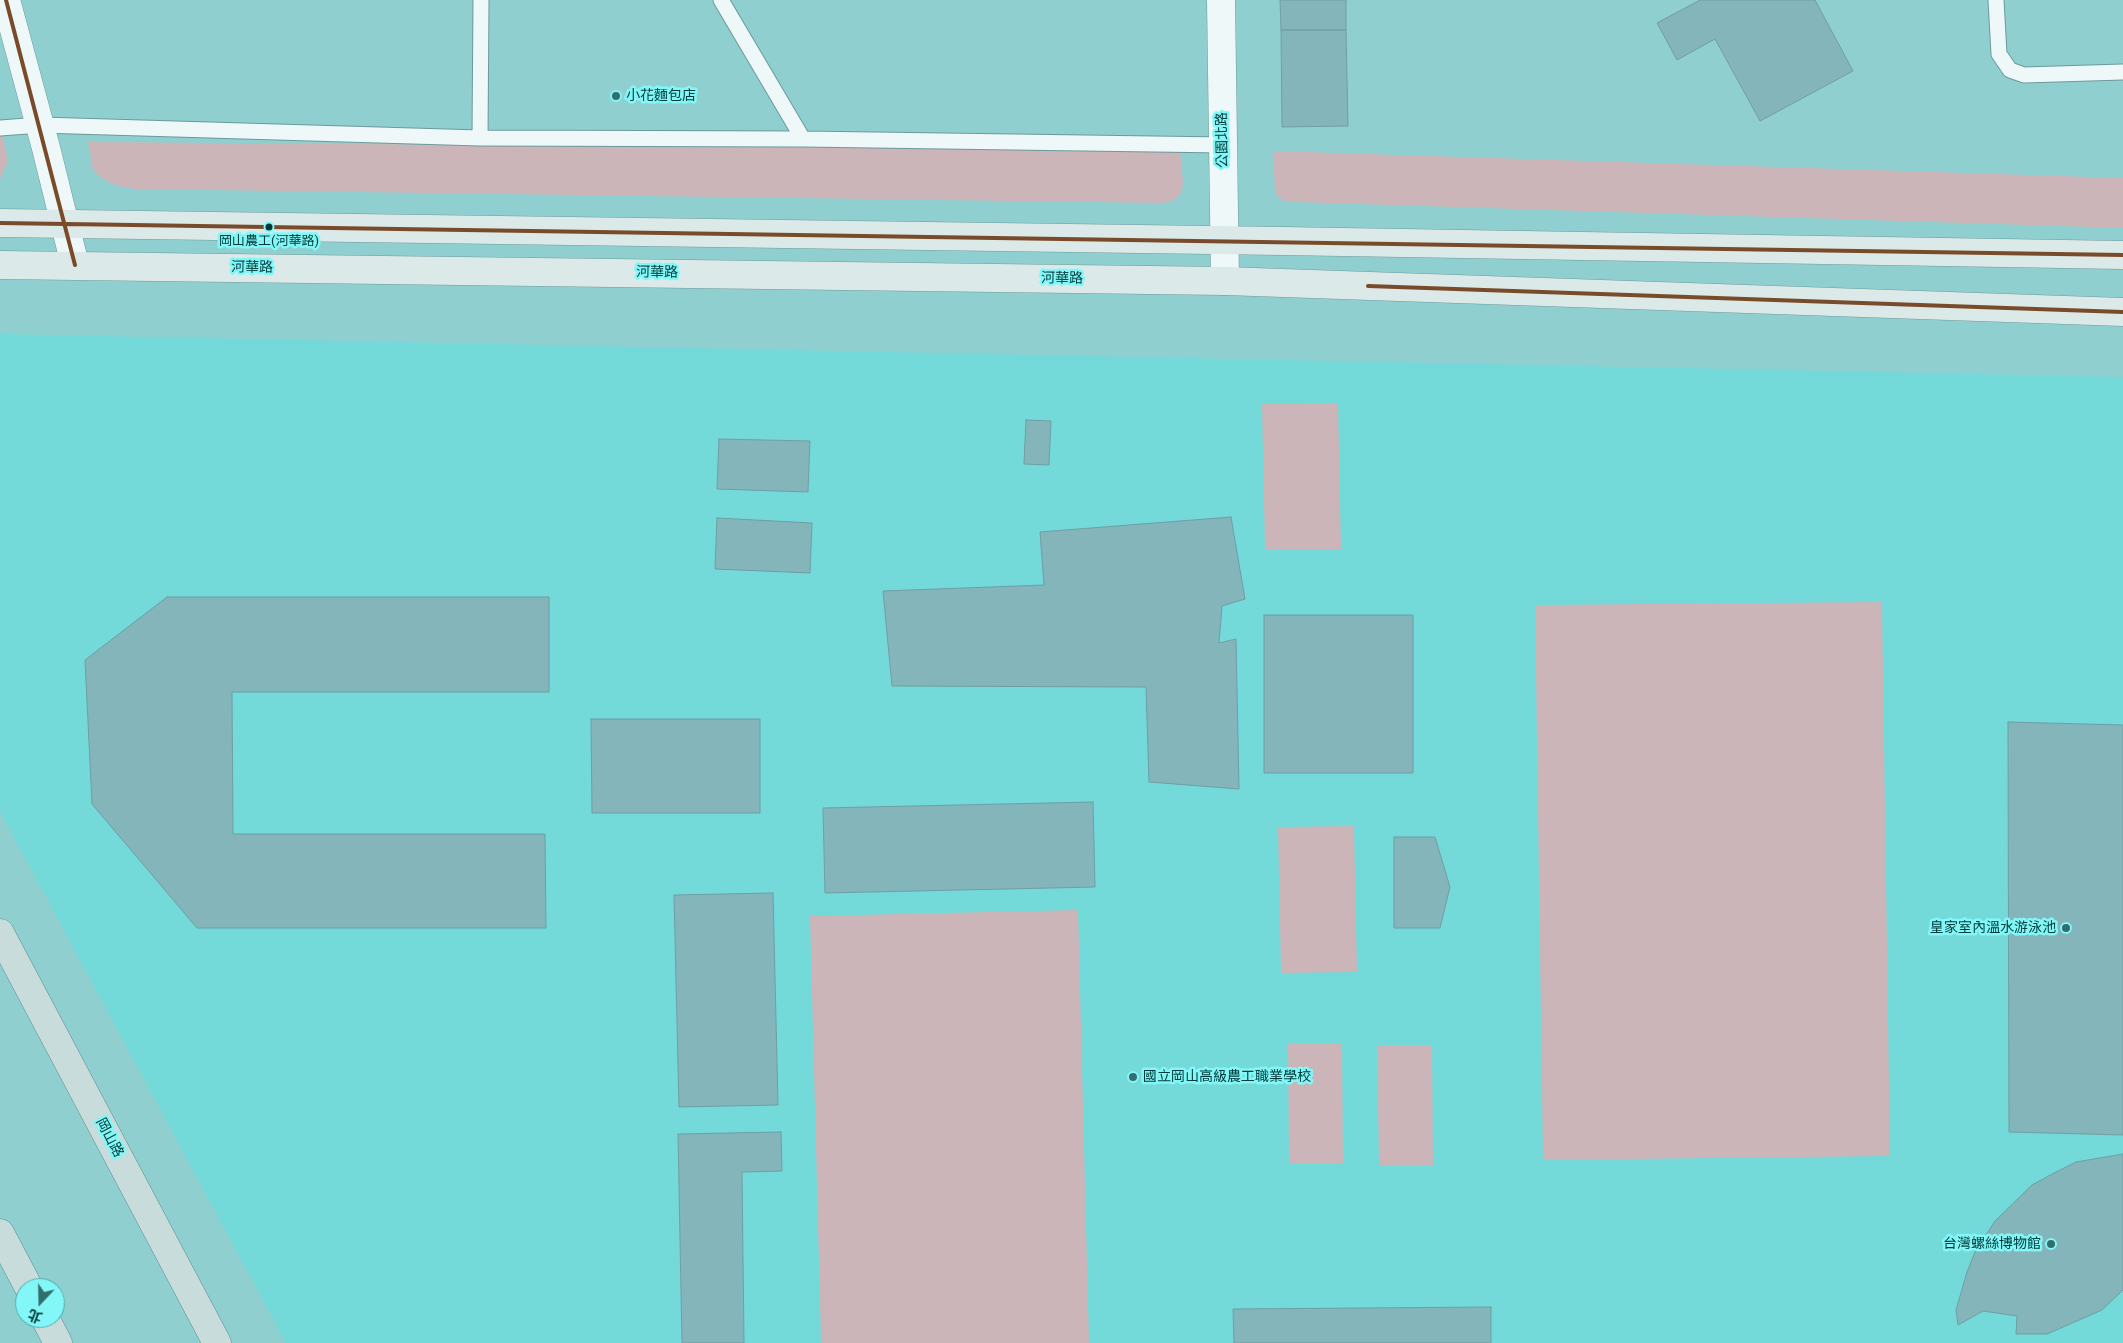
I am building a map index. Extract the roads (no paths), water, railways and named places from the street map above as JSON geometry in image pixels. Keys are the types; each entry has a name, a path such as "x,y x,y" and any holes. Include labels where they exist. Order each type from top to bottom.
{"main road":[{"name":"岡山路","path":"0,933 217,1343"},
{"path":"0,1233 24,1278"},
{"path":"50,1328 58,1343"}],"street":[{"path":"6,0 66,224 75,265"},
{"name":"公園北路","path":"1221,0 1224,281"},
{"path":"0,223 2123,255"},
{"name":"河華路","path":"0,265 1224,281 2123,312"}],"lane":[{"path":"480,138 481,0"},
{"path":"721,0 803,139"},
{"path":"1996,0 1999,54 2010,70 2024,75 2123,72"},
{"path":"0,128 40,125 480,138 803,139 1224,145"}],"place":[{"name":"小花麵包店","path":"616,96"},
{"name":"岡山農工(河華路)","path":"269,227"},
{"name":"皇家室內溫水游泳池","path":"2066,928"},
{"name":"國立岡山高級農工職業學校","path":"1133,1077"},
{"name":"台灣螺絲博物館","path":"2051,1244"}]}
